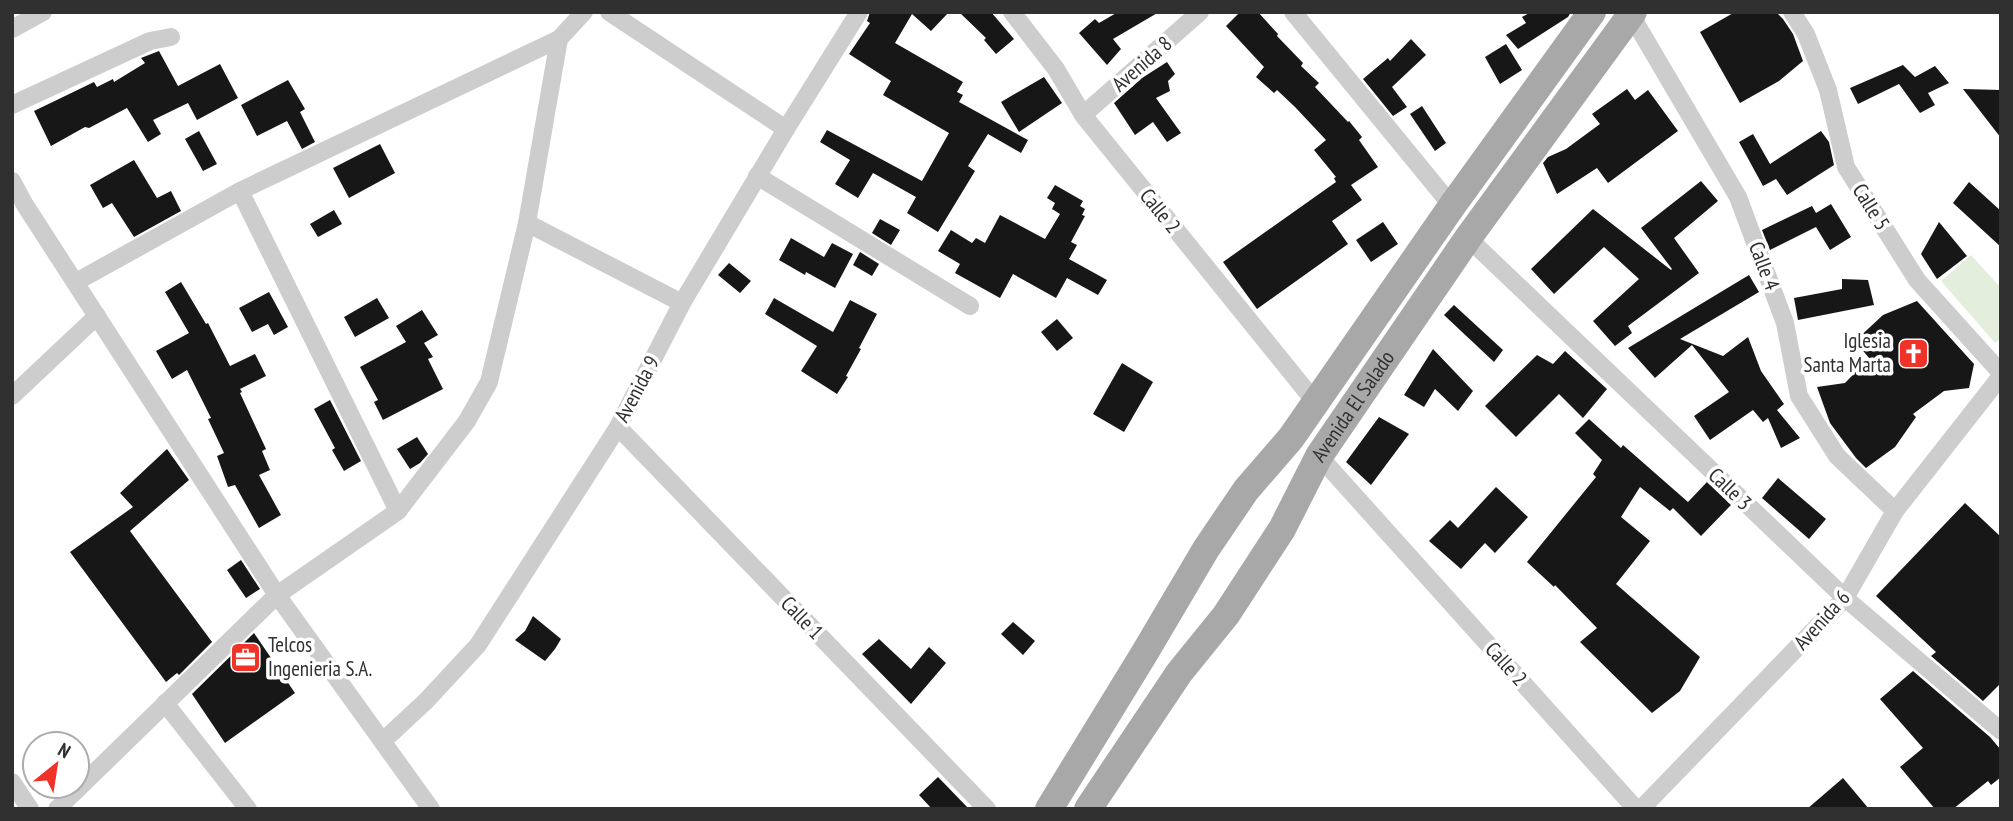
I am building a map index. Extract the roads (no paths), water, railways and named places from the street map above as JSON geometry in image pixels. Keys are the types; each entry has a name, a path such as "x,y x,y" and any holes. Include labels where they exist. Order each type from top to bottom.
{"main road":[{"name":"Avenida El Salado","path":"1049,809 1206,549 1246,490 1291,438 1452,206 1592,12"},
{"name":"Avenida El Salado","path":"1088,809 1180,673 1233,605 1282,529 1320,456 1468,238 1632,13"}],"street":[{"path":"12,29 43,12"},
{"path":"76,282 240,191 559,39 584,12"},
{"path":"609,12 786,130"},
{"name":"Avenida 9","path":"383,741 426,701 478,645 618,427 682,303 859,12"},
{"name":"Calle 2","path":"1012,12 1056,69 1083,115 1316,403"},
{"name":"Avenida 8","path":"1083,115 1200,12"},
{"path":"1293,12 1452,206"},
{"name":"Calle 5","path":"1792,12 1806,34 1828,90 1846,167 1917,279 2001,374"},
{"name":"Calle 4","path":"1632,13 1738,197 1785,323 1798,396 1837,456 1895,511"},
{"path":"12,105 135,47 171,37"},
{"path":"57,809 277,595 398,511 467,421 489,382 527,223 559,39"},
{"path":"757,176 970,306"},
{"path":"12,181 277,595 431,809"},
{"path":"240,191 398,511"},
{"path":"527,223 682,303"},
{"name":"Calle 3","path":"1468,238 1845,598 2001,731"},
{"path":"12,396 97,316"},
{"name":"Avenida 6","path":"1639,809 1845,598 1895,511 2001,374"},
{"name":"Calle 1","path":"618,427 987,809"},
{"name":"Calle 2","path":"1320,456 1639,809"},
{"path":"165,703 248,809"},
{"path":"12,782 30,809"}],"place":[{"name":"Iglesia Santa Marta","path":"1914,353"},
{"name":"Telcos Ingenieria S.A.","path":"245,657"}]}
